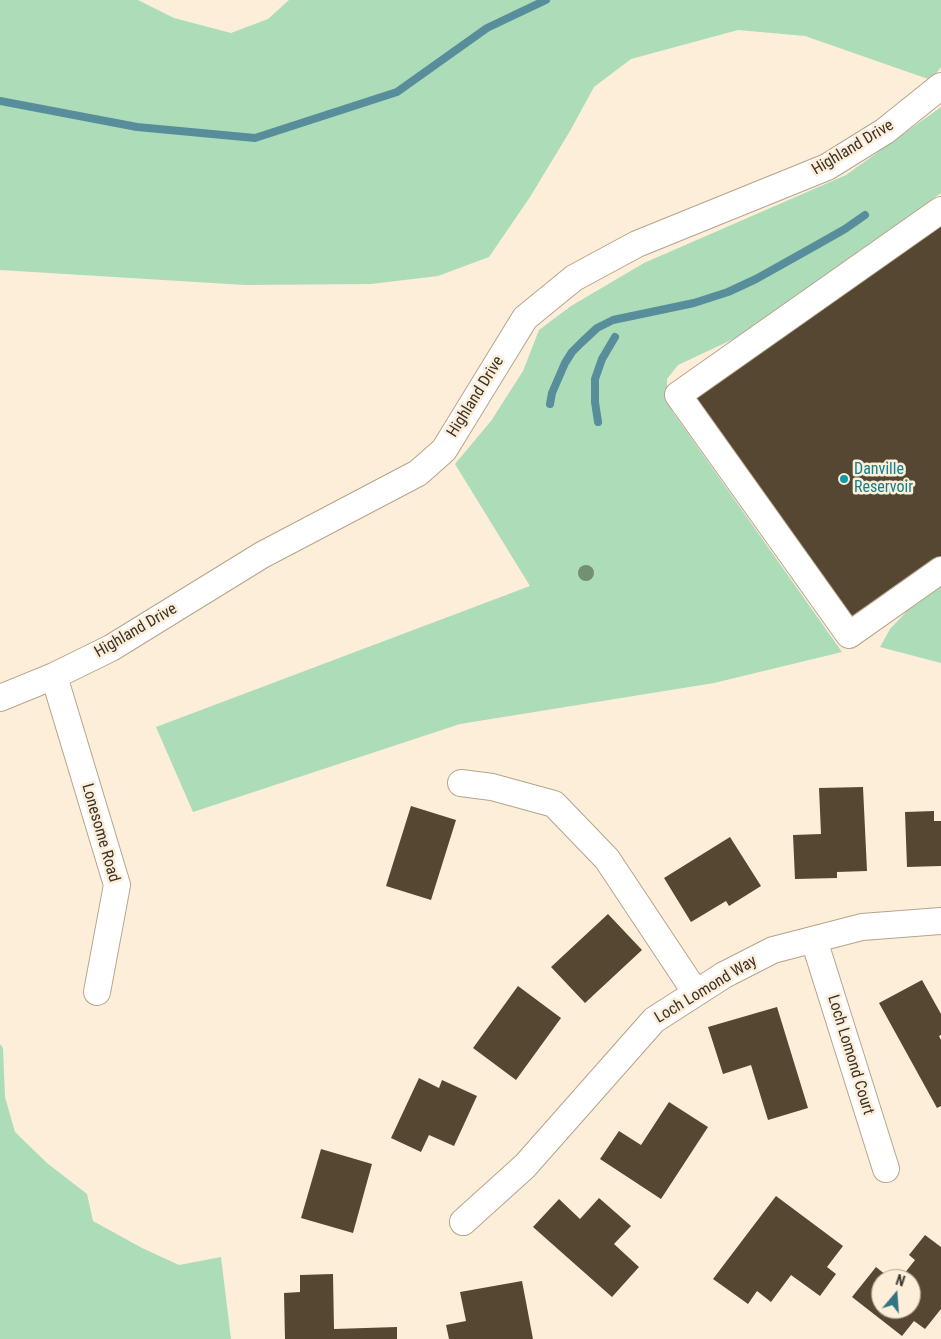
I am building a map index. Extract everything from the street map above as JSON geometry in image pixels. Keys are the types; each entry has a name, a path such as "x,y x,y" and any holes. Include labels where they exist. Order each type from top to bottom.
{"street":[{"name":"Highland Drive","path":"0,698 54,676 111,648 262,555 418,473 444,450 525,318 574,278 637,244 827,167 886,131 941,86"},
{"path":"941,210 678,395 849,635 941,570"},
{"name":"Lonesome Road","path":"54,676 117,885 97,992"},
{"path":"461,784 492,787 554,804 607,859 696,993"},
{"name":"Loch Lomond Way","path":"463,1222 525,1166 654,1020 724,975 773,950 862,928 941,921"},
{"name":"Loch Lomond Court","path":"814,940 886,1169"}],"green space":[{"path":"0,0 138,0 174,18 231,33 268,19 289,0 941,0 941,67 931,80 805,36 738,30 631,59 594,87 530,197 489,257 438,276 371,284 245,285 0,270"},
{"path":"941,107 941,193 740,336 678,365 667,379 667,395 672,411 842,652 714,683 460,724 193,812 156,727 530,586 455,464 491,421 523,371 539,330 571,306 644,263 846,175"},
{"path":"941,587 941,663 880,647 890,629 907,611"},
{"path":"0,1044 3,1048 5,1097 15,1132 47,1163 87,1194 93,1221 142,1248 179,1265 221,1257 231,1339 0,1339"}],"building":[{"name":"Danville Reservoir","path":"941,218 941,562 851,625 688,397"},
{"path":"863,787 867,871 837,872 837,878 795,879 793,835 821,834 819,788"},
{"path":"411,806 456,820 431,900 386,886"},
{"path":"934,811 934,821 941,821 941,866 907,867 905,812"},
{"path":"730,837 761,886 729,906 726,901 691,922 664,878"},
{"path":"608,914 642,950 585,1003 551,967"},
{"path":"922,980 941,1014 941,1035 939,1036 941,1040 941,1106 937,1108 879,1003"},
{"path":"518,986 561,1018 516,1080 473,1048"},
{"path":"777,1007 808,1108 768,1120 751,1065 723,1074 708,1027"},
{"path":"419,1078 439,1088 442,1080 477,1096 454,1146 429,1135 421,1152 391,1138"},
{"path":"669,1102 708,1127 661,1199 600,1159 619,1131 641,1145"},
{"path":"321,1149 372,1164 353,1233 301,1218"},
{"path":"776,1196 843,1246 827,1267 836,1274 820,1296 791,1275 771,1302 757,1291 748,1304 713,1279"},
{"path":"599,1198 631,1226 614,1244 639,1267 612,1297 533,1227 559,1199 580,1219"},
{"path":"925,1235 941,1247 941,1309 925,1329 914,1321 902,1336 880,1319 921,1319 921,1269 908,1269 915,1260 909,1255"},
{"path":"871,1273 871,1312 852,1297"},
{"path":"333,1274 334,1329 397,1327 397,1339 285,1339 284,1293 300,1292 300,1275"},
{"path":"522,1281 533,1339 449,1339 446,1325 466,1321 460,1292"}],"waterway":[{"path":"0,101 137,127 255,138 397,92 487,28 546,0"},
{"path":"550,404 552,393 565,363 572,352 597,328 613,320 694,303 728,292 756,279 815,246 865,215"},
{"path":"598,422 595,402 595,379 602,359 615,337"}],"place":[{"name":"Danville Reservoir","path":"844,479"}]}
